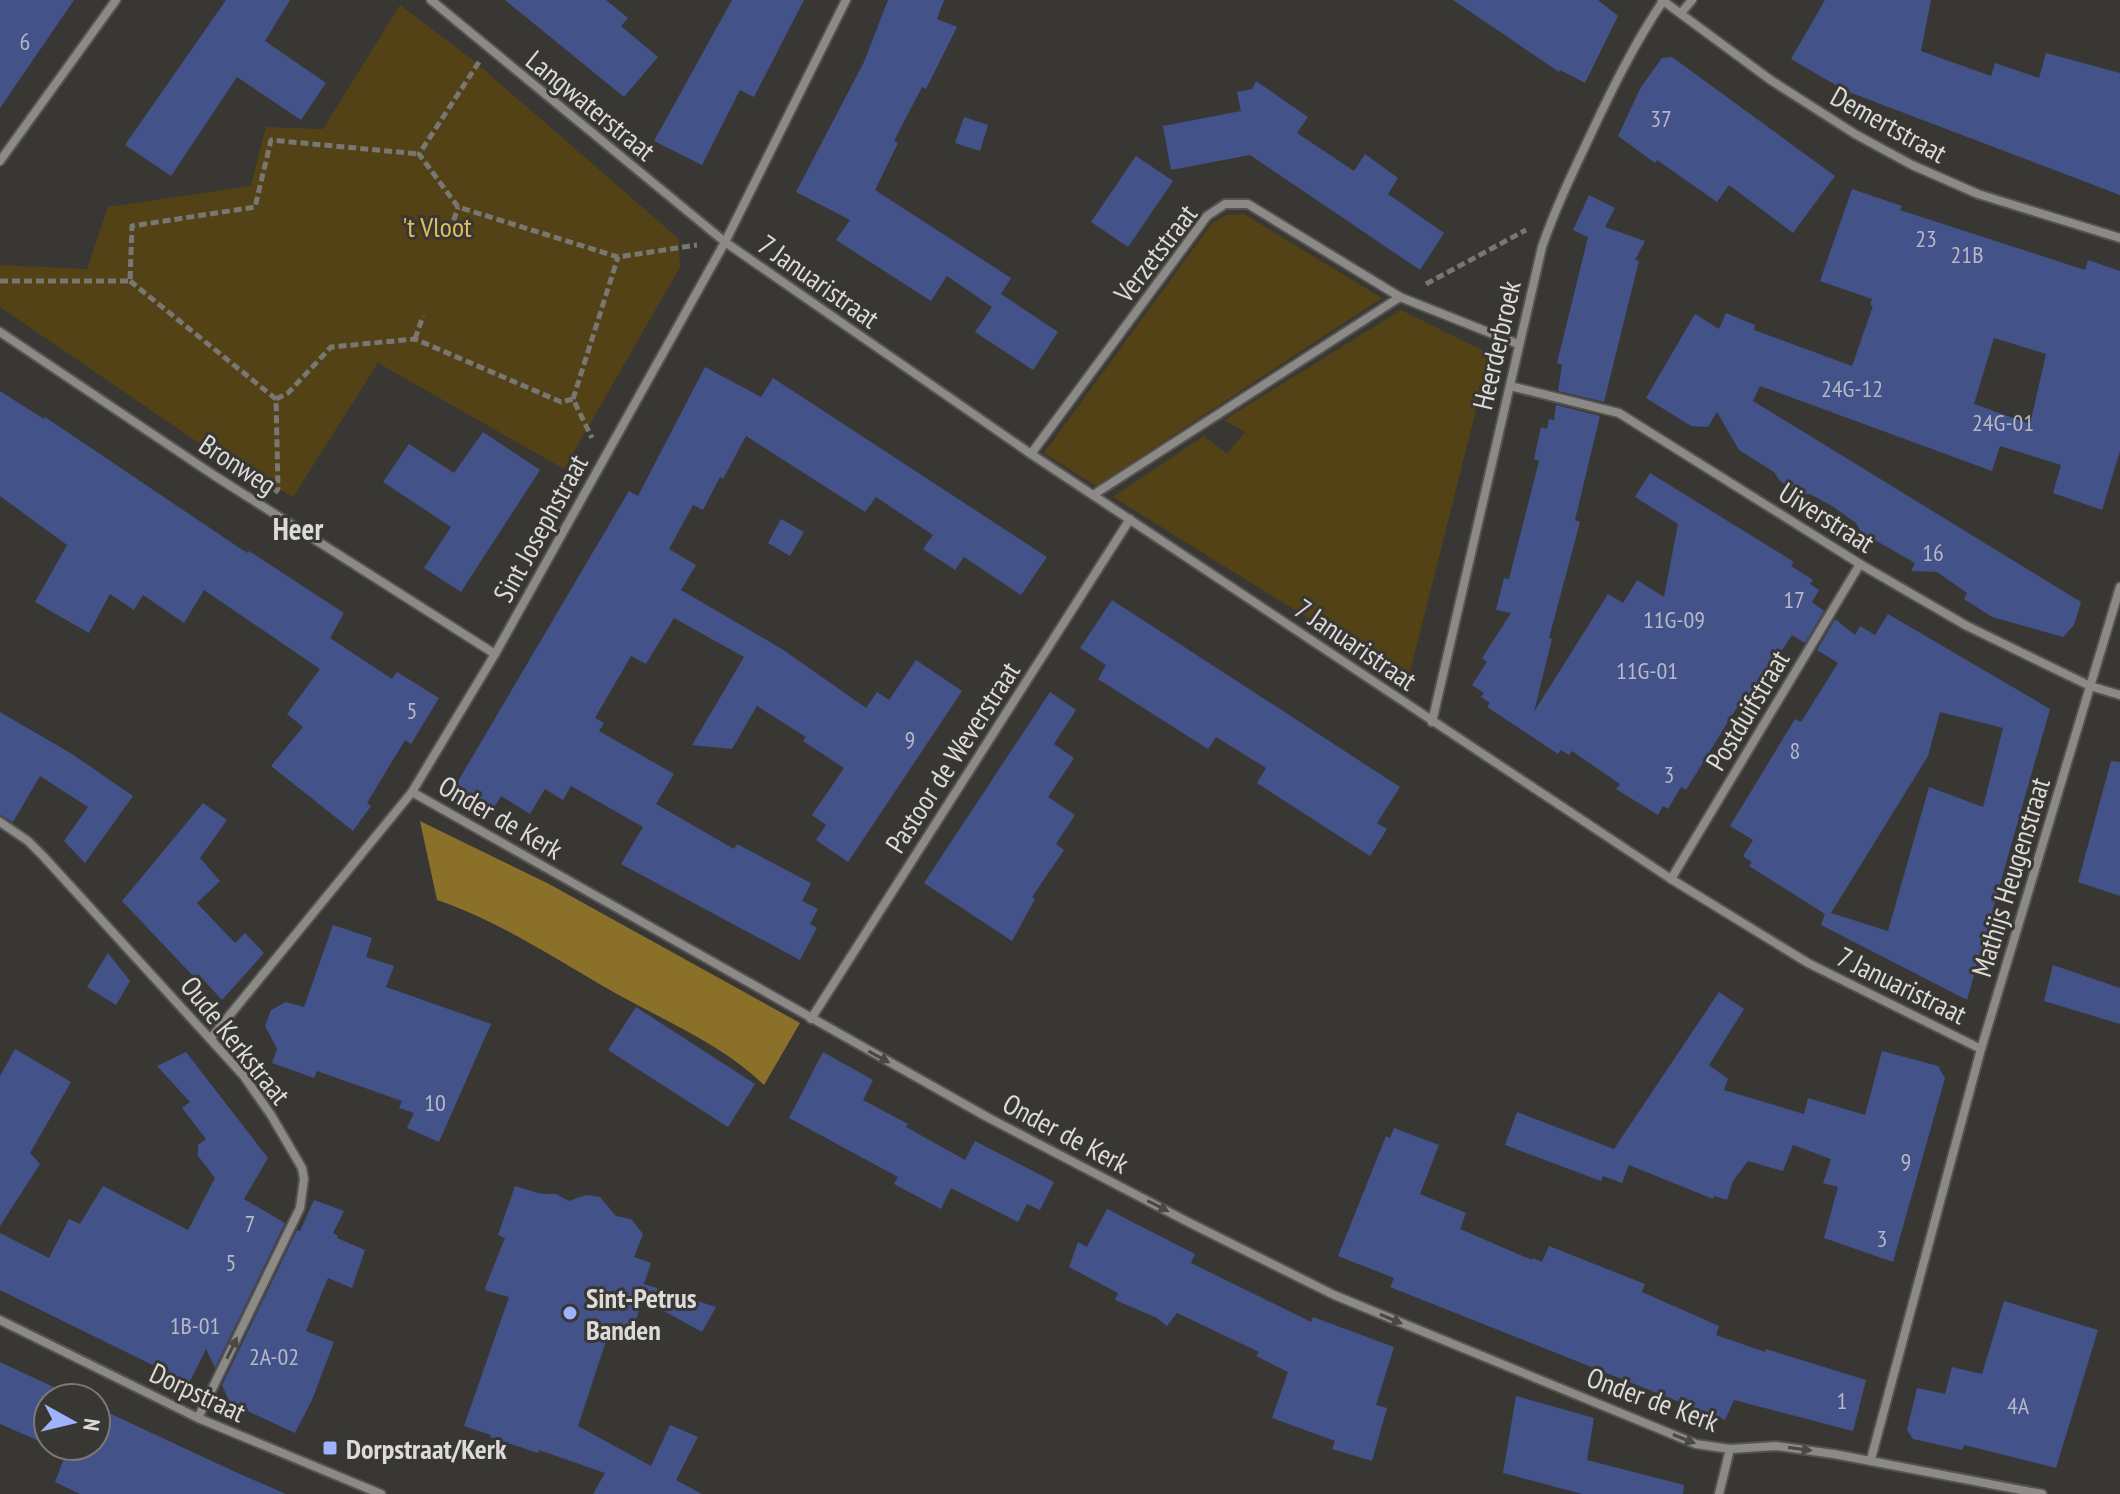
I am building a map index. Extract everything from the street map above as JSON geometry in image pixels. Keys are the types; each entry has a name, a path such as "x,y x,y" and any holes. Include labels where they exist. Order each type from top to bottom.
{"street":[{"path":"0,161 116,0"},
{"name":"Langwaterstraat","path":"431,0 725,242"},
{"name":"Sint Josephstraat","path":"211,1038 412,792 495,654 725,242 846,0"},
{"name":"Demertstraat","path":"1662,0 1772,81 1855,134 1912,165 1978,194 2120,238"},
{"name":"Heerderbroek","path":"1432,722 1518,344 1552,217 1639,39 1662,0"},
{"path":"1681,13 1692,0"},
{"name":"Verzetstraat","path":"1031,454 1207,216 1225,204 1248,204 1400,297 1518,344"},
{"name":"7 Januaristraat","path":"725,242 1031,454 1671,879 1808,963 1981,1049"},
{"path":"1093,495 1400,297"},
{"name":"Bronweg","path":"0,332 264,508 495,654"},
{"name":"Uiverstraat","path":"1510,386 1619,413 1860,564 1967,626 2090,686 2120,695"},
{"name":"Pastoor de Weverstraat","path":"811,1019 1130,519"},
{"name":"Postduifstraat","path":"1671,879 1860,564"},
{"name":"Mathijs Heugenstraat","path":"1871,1459 1981,1049 2120,587"},
{"name":"Onder de Kerk","path":"412,792 1001,1124 1334,1295 1696,1444 1730,1449 1776,1446 1871,1459 2042,1494"},
{"name":"Oude Kerkstraat","path":"0,822 28,841 43,856 211,1038 243,1075 302,1168 304,1179 300,1208 198,1418"},
{"name":"Dorpstraat","path":"0,1320 198,1418 381,1494"},
{"name":"Onder de Kerk","path":"1719,1494 1730,1449"}],"path":[{"path":"419,154 488,49"},
{"path":"130,281 132,226 255,207 271,140 419,154 458,207 618,257 725,242"},
{"path":"450,232 458,207"},
{"path":"1400,297 1552,217"},
{"path":"604,460 573,399 618,257"},
{"path":"0,281 130,281 276,399 278,489 264,508"},
{"path":"415,339 423,316"},
{"path":"276,399 288,393 331,347 415,339 561,402 573,399"}],"green space":[{"name":"'t Vloot","path":"400,5 474,61 679,239 680,267 564,469 378,363 293,497 196,441 0,307 0,265 87,269 108,207 251,186 266,127 323,129"},
{"path":"1244,214 1382,298 1096,486 1044,453 1212,223 1226,215"},
{"path":"1401,310 1490,354 1408,680 1113,497 1204,436 1227,454 1245,432 1224,420"}],"shaded area":[{"path":"420,821 549,884 800,1023 764,1085 731,1058 694,1035 507,931 437,900"}],"building":[{"path":"0,0 74,0 0,108"},
{"path":"226,0 290,0 265,41 326,83 301,120 237,77 171,176 125,145"},
{"path":"505,0 606,0 628,18 621,26 658,57 624,97"},
{"path":"732,0 804,0 754,97 740,90 702,165 654,141"},
{"path":"888,0 944,0 937,19 957,27 926,89 922,87 894,141 898,143 875,190 1011,278 1001,294 1058,332 1033,370 975,332 992,307 947,276 931,301 836,240 850,220 796,192 864,62"},
{"path":"1453,0 1598,0 1618,16 1585,83 1559,72"},
{"path":"1825,0 1931,0 1921,51 1991,76 1995,63 2039,78 2046,53 2120,73 2120,195 1846,91 1791,59"},
{"path":"1672,57 1835,176 1793,233 1729,185 1717,202 1618,136 1641,87 1662,58"},
{"path":"1256,81 1308,117 1297,133 1354,171 1365,154 1398,178 1388,194 1444,233 1420,270 1250,155 1171,170 1163,126 1241,111 1237,92 1252,89"},
{"path":"964,117 988,125 980,151 955,143"},
{"path":"1136,156 1173,181 1128,247 1091,222"},
{"path":"1852,189 1902,206 1900,210 2085,270 2088,260 2120,271 2120,451 2102,510 2053,493 2061,465 2000,446 1992,471 1760,386 1753,401 2081,602 2074,625 2063,637 1992,617 1964,599 1967,593 1937,572 1911,571 1915,563 1861,532 1856,523 1832,506 1810,494 1800,494 1780,481 1774,472 1739,450 1717,412 1708,427 1691,426 1646,398 1695,314 1719,329 1726,313 1755,325 1754,330 1852,366 1873,306 1870,305 1872,299 1820,281","holes":["1994,338 2046,354 2030,424 1974,404"]},
{"path":"1589,195 1615,208 1605,227 1645,241 1635,260 1639,261 1604,402 1558,391 1562,365 1557,363 1588,237 1573,230"},
{"path":"705,367 761,397 773,378 1047,557 1021,595 964,557 955,570 923,549 933,535 876,497 865,512 746,436 703,510 693,505 669,549 696,565 681,590 782,649 866,708 877,692 889,700 916,660 962,691 848,862 816,840 826,825 812,815 844,768 803,741 806,737 757,706 732,749 692,745 744,657 674,618 646,664 631,656 595,718 604,723 599,731 674,774 656,804 734,849 737,844 811,883 802,901 818,909 810,924 817,928 800,960 621,864 643,827 571,786 563,800 545,789 530,814 501,796 492,811 454,788 629,491 638,496"},
{"path":"0,391 45,417 247,553 249,551 344,613 330,638 392,679 397,672 439,698 411,744 405,740 367,803 371,806 353,831 271,766 303,727 287,714 320,669 204,590 184,623 143,595 134,610 110,594 89,633 35,602 67,545 0,496"},
{"path":"1556,405 1600,416 1575,520 1580,522 1549,638 1552,639 1534,712 1608,594 1623,603 1637,580 1664,597 1678,524 1635,497 1650,473 1794,562 1791,566 1813,580 1810,584 1819,590 1812,602 1824,611 1805,643 1792,635 1750,700 1744,696 1686,790 1681,787 1668,809 1663,806 1658,815 1616,789 1620,784 1572,751 1569,755 1561,750 1558,754 1487,707 1490,703 1481,697 1484,693 1472,685 1487,662 1482,658 1511,613 1496,610 1504,578 1509,579 1539,461 1534,459 1541,427 1547,429 1549,419 1554,420"},
{"path":"483,432 540,470 461,592 424,568 451,527 383,482 409,444 454,473"},
{"path":"781,519 804,532 790,556 768,543"},
{"path":"1112,600 1400,787 1377,823 1387,829 1370,856 1257,783 1266,768 1216,737 1208,749 1098,679 1106,665 1080,648"},
{"path":"1888,614 2050,709 1967,1000 1821,925 1825,914 1749,866 1752,862 1743,856 1753,840 1730,826 1795,719 1801,722 1838,663 1817,650 1835,619 1855,635 1860,626 1875,635","holes":["1940,712 2003,728 1983,807 1929,787 1888,931 1831,913 1928,756"]},
{"path":"1050,692 1076,710 1054,744 1074,758 1048,797 1075,815 1056,844 1064,850 1032,897 1035,899 1012,941 924,883"},
{"path":"0,712 72,754 133,796 85,863 64,841 88,807 40,776 13,822 0,815"},
{"path":"2111,761 2120,762 2120,896 2078,882"},
{"path":"203,803 227,820 200,858 220,881 197,903 235,943 245,933 264,953 222,1000 198,974 195,978 122,901"},
{"path":"333,925 372,938 366,957 394,966 386,987 491,1024 439,1142 407,1128 414,1113 399,1108 402,1101 317,1071 314,1078 272,1063 277,1049 265,1026 271,1010 286,1002 304,1007"},
{"path":"108,953 130,981 116,1005 87,987"},
{"path":"2053,965 2120,988 2120,1024 2044,1001"},
{"path":"1719,992 1744,1009 1709,1065 1728,1079 1724,1090 1804,1114 1808,1098 1865,1115 1882,1051 1938,1066 1945,1078 1893,1262 1824,1238 1838,1187 1823,1183 1831,1159 1793,1145 1783,1171 1748,1161 1733,1181 1727,1200 1714,1196 1713,1199 1629,1165 1622,1183 1603,1176 1601,1181 1505,1145 1517,1112 1614,1149"},
{"path":"636,1007 755,1084 728,1127 608,1050"},
{"path":"15,1049 71,1082 30,1153 40,1164 0,1226 0,1076"},
{"path":"186,1052 268,1158 244,1199 285,1223 215,1368 206,1349 189,1383 0,1290 0,1233 49,1258 69,1219 80,1224 103,1186 188,1230 215,1178 198,1156 198,1145 206,1139 182,1108 190,1102 157,1066"},
{"path":"823,1052 873,1080 863,1100 908,1124 906,1127 965,1160 975,1141 1054,1182 1040,1210 1027,1204 1018,1222 951,1188 941,1209 894,1184 898,1177 789,1118"},
{"path":"1394,1128 1439,1145 1420,1194 1466,1213 1460,1229 1542,1262 1549,1246 1645,1284 1642,1292 1719,1326 1716,1335 1866,1380 1853,1431 1734,1400 1725,1420 1390,1287 1394,1278 1338,1256 1386,1136 1390,1138"},
{"name":"Sint-Petrus Banden","path":"515,1186 541,1194 556,1194 569,1201 586,1195 600,1197 616,1216 631,1219 643,1234 634,1257 651,1263 644,1284 716,1307 702,1332 642,1299 631,1339 609,1332 578,1426 651,1466 670,1425 698,1437 676,1480 702,1494 593,1494 605,1473 464,1426 509,1297 485,1288 505,1238 498,1235"},
{"path":"314,1200 344,1211 333,1233 337,1238 365,1250 352,1288 328,1278 306,1331 334,1342 312,1400 295,1433 230,1403 222,1385"},
{"path":"1107,1209 1195,1254 1191,1263 1311,1322 1313,1317 1394,1347 1376,1405 1387,1408 1372,1461 1332,1449 1335,1441 1272,1418 1288,1372 1256,1356 1259,1352 1177,1313 1167,1326 1157,1318 1115,1300 1118,1293 1069,1267 1078,1242 1087,1247"},
{"path":"2004,1301 2098,1330 2056,1468 1964,1445 1962,1450 1913,1439 1907,1430 1917,1388 1945,1394 1952,1367 1982,1374"},
{"path":"0,1362 43,1382 32,1382 32,1438 0,1424"},
{"path":"1516,1396 1594,1418 1587,1460 1684,1485 1683,1494 1582,1494 1503,1473"},
{"path":"112,1414 286,1494 80,1494 55,1482 63,1462 112,1462"}],"place":[{"name":"Sint-Petrus Banden","path":"570,1313"},
{"name":"Dorpstraat/Kerk","path":"330,1448"}],"district":[{"name":"Heer","path":"298,528"}]}
